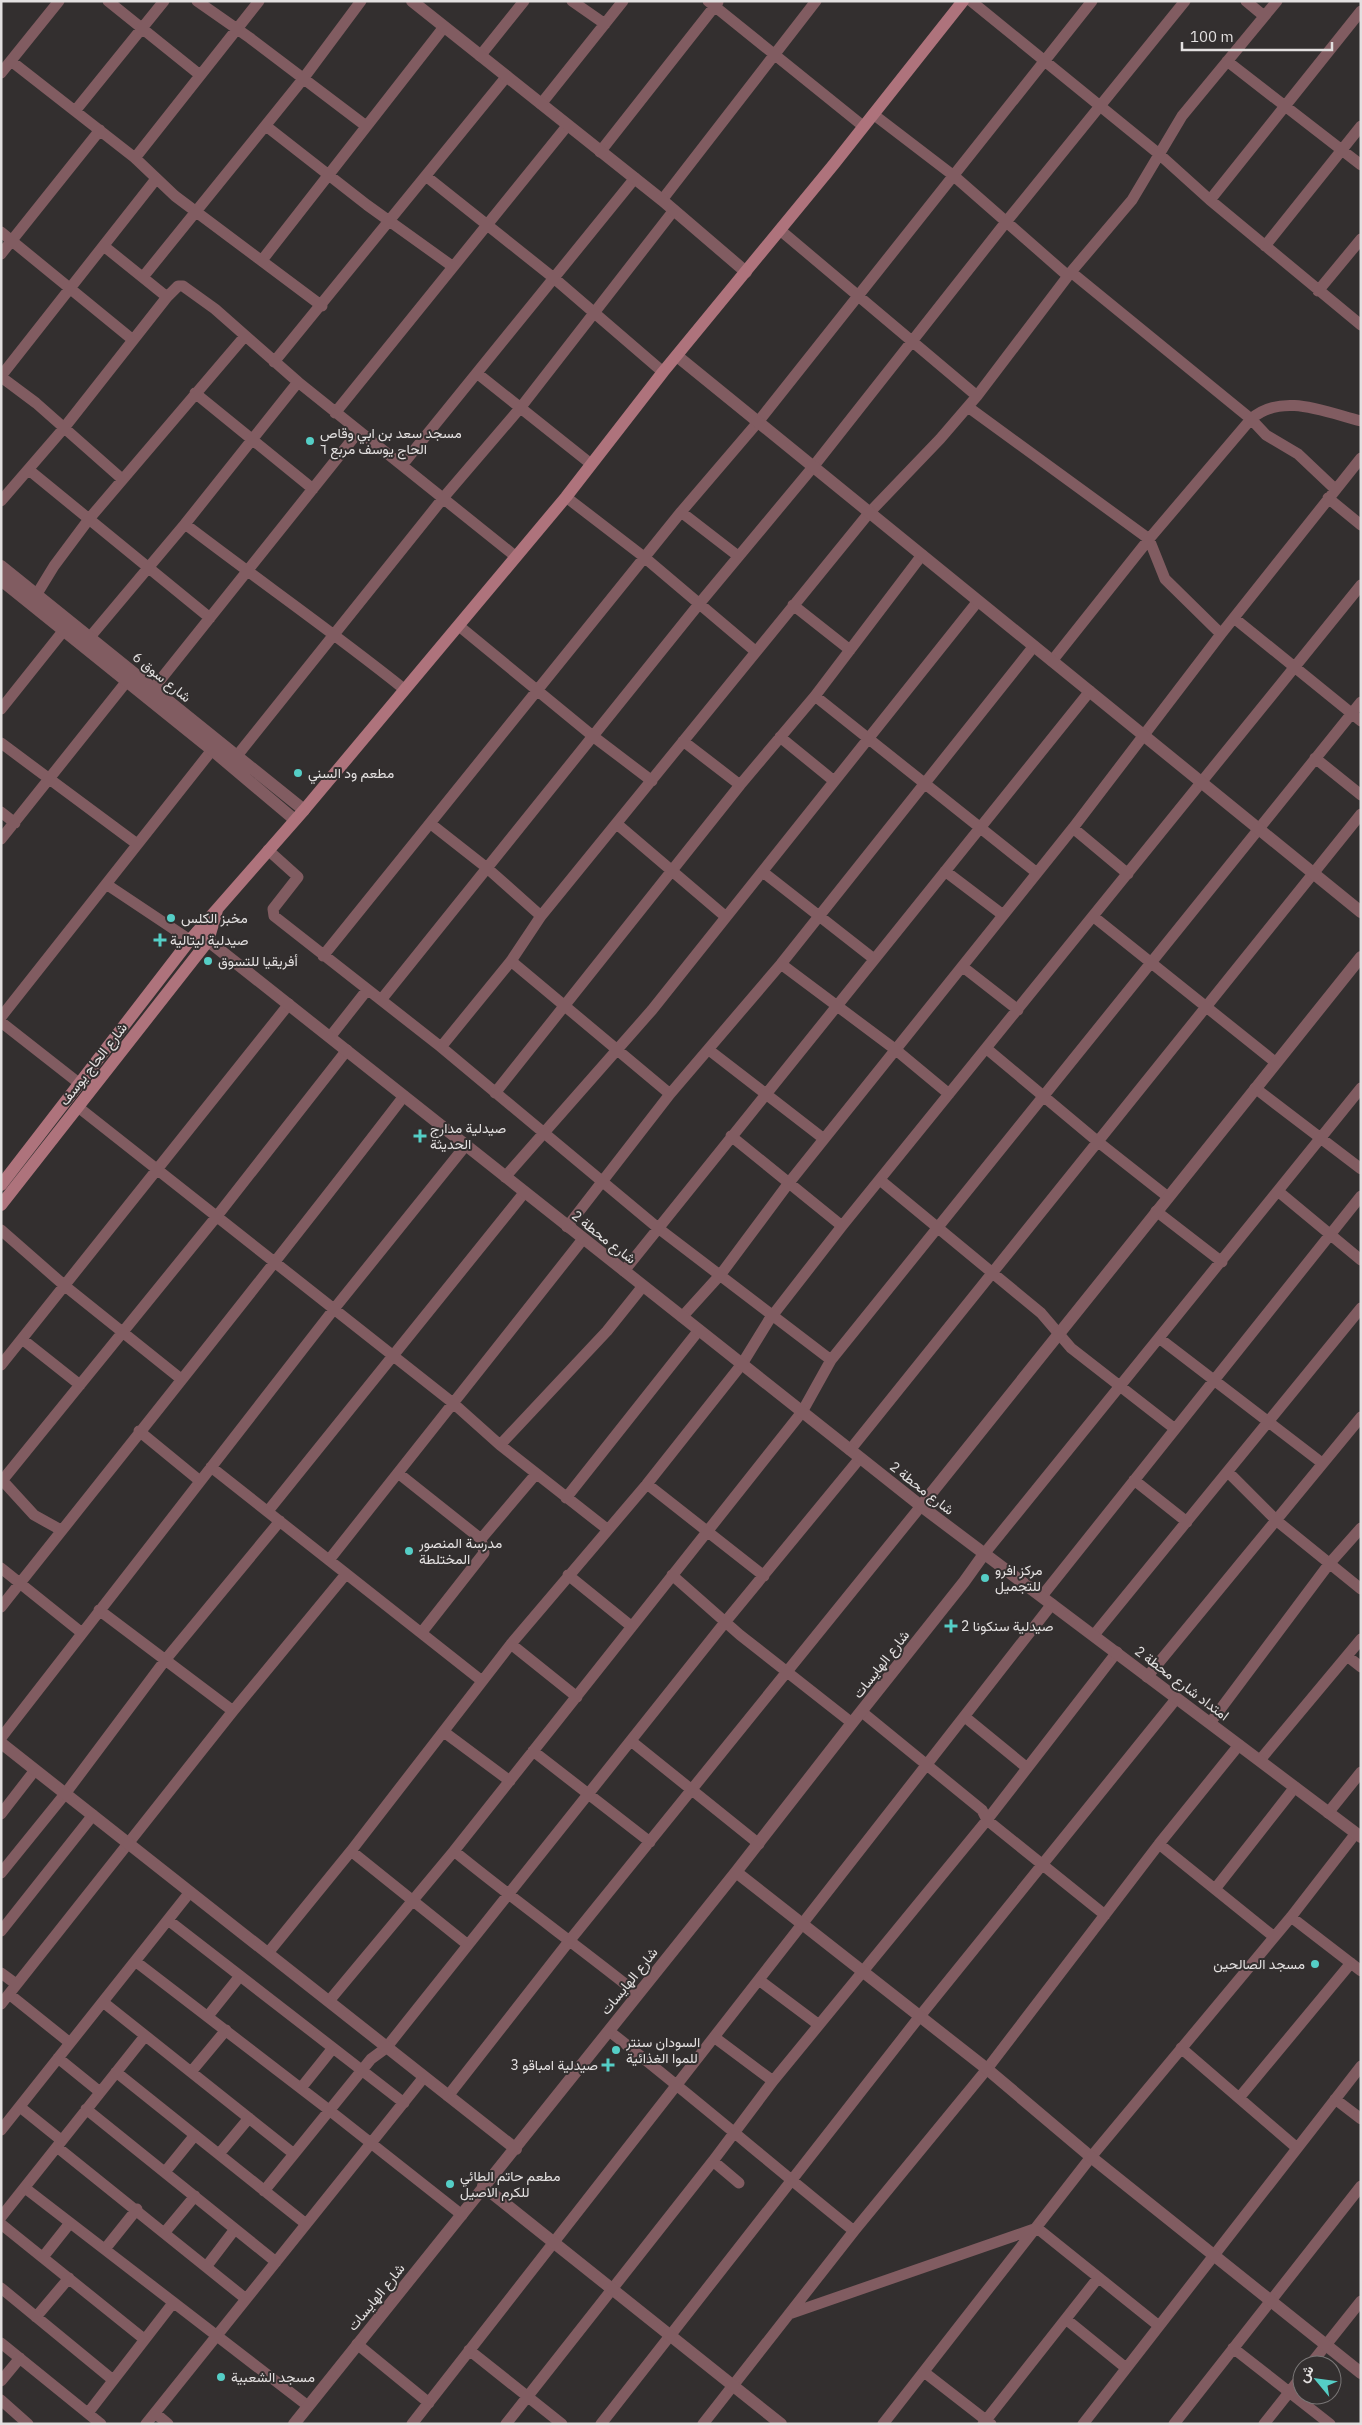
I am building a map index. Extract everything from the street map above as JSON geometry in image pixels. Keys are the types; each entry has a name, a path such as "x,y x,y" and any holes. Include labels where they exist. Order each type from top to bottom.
{"main road":[{"name":"شارع الحاج يوسف","path":"1,1185 218,906 304,810 566,497 664,372 873,114 957,3"},
{"path":"208,941 218,906"},
{"name":"شارع الحاج يوسف","path":"1,1205 208,941"}],"street":[{"path":"1,73 58,1"},
{"path":"108,1 200,75"},
{"path":"76,111 164,1"},
{"path":"197,1 366,126"},
{"path":"135,158 259,1"},
{"path":"143,277 266,126 361,1"},
{"path":"480,56 524,1"},
{"path":"572,1 605,24"},
{"path":"541,104 623,1"},
{"path":"662,200 816,1"},
{"path":"972,1 1159,154 1210,200 1361,325"},
{"path":"323,956 644,557 758,422 1092,1"},
{"path":"381,1000 699,604 813,467 1006,222 1185,1"},
{"path":"1246,1 1264,16"},
{"path":"440,1047 511,961 542,916 755,651 870,512 977,396 1069,274 1132,200 1182,116 1277,1"},
{"path":"417,3 567,126 662,200 746,272"},
{"path":"600,152 714,3 863,126"},
{"path":"1210,200 1361,11"},
{"path":"263,260 444,27"},
{"path":"11,61 135,158 156,178 197,211 322,306"},
{"path":"1227,61 1361,165"},
{"path":"274,362 391,222 507,76"},
{"path":"873,114 954,176 1069,274 1251,419 1266,435 1298,454 1331,493 1361,524"},
{"path":"266,126 391,222 452,266"},
{"path":"335,413 567,126"},
{"path":"1265,246 1361,126"},
{"path":"1,254 100,130"},
{"path":"427,177 555,279 664,372"},
{"path":"122,478 36,403 1,376 70,288 105,247 156,178"},
{"path":"403,464 555,279 634,178"},
{"path":"236,757 444,498 521,407 674,210"},
{"path":"780,230 977,396"},
{"path":"1,232 133,340"},
{"path":"1318,291 1361,239"},
{"path":"105,247 167,297"},
{"path":"1,501 64,428 173,289 183,286 215,309 335,413 403,464 515,556"},
{"path":"34,599 89,519 244,336"},
{"path":"677,356 1361,912"},
{"path":"478,374 591,464"},
{"path":"90,637 185,524 298,382"},
{"path":"196,393 313,488"},
{"path":"1052,661 1149,540 1251,419 1270,406 1288,405 1302,406 1361,421"},
{"path":"968,407 1149,540 1165,579 1221,634"},
{"path":"153,689 359,431"},
{"path":"682,1317 721,1274 788,1184 1037,873 1331,493 1361,458"},
{"path":"29,470 210,618"},
{"path":"566,497 644,557 755,651"},
{"path":"681,512 738,556"},
{"path":"185,524 247,572 335,634 404,689"},
{"path":"495,1093 740,785 815,696 922,555"},
{"name":"شارع سوق 6","path":"1,566 64,630 295,820"},
{"name":"شارع سوق 6","path":"2,583 34,599 90,637 236,757 304,810"},
{"path":"268,1952 351,1851 511,1644 647,1484 742,1364 773,1316 842,1226 1361,585"},
{"path":"505,1177 618,1051 978,601"},
{"path":"793,605 850,650"},
{"path":"1234,618 1356,717"},
{"path":"459,626 594,737 652,781"},
{"path":"1,709 64,630"},
{"path":"567,1227 604,1182 670,1094 781,964 1034,646"},
{"path":"1,840 127,680"},
{"path":"624,1271 1090,691"},
{"path":"815,696 1037,873"},
{"path":"329,2001 454,1851 802,1412 831,1360 1042,1095 1315,758 1356,717 1361,702"},
{"path":"780,737 834,781"},
{"path":"683,741 740,785"},
{"path":"1,743 137,844"},
{"path":"1,1017 212,750"},
{"path":"1315,758 1361,794"},
{"path":"1,812 15,823"},
{"path":"264,2191 362,2070 378,2052 386,2048 726,1621 764,1576 993,1272 1361,814"},
{"path":"431,824 487,868 542,916"},
{"path":"617,824 726,917"},
{"path":"1072,828 1128,874"},
{"path":"268,850 298,877 273,909 274,916 440,1047 658,1228 721,1274 831,1360"},
{"path":"945,871 1003,915"},
{"path":"763,872 874,960"},
{"path":"106,884 194,936"},
{"path":"1094,917 1275,1062"},
{"name":"شارع محطة 2","path":"194,936 208,941 289,1004 466,1144 524,1193 984,1554"},
{"path":"448,2096 570,1940 788,1673 1275,1062 1361,958"},
{"path":"511,961 670,1094"},
{"path":"781,964 896,1050 949,1094"},
{"path":"963,966 1018,1010"},
{"path":"330,1037 367,990"},
{"path":"1,1365 289,1004"},
{"path":"1,1022 80,1084"},
{"path":"987,1049 1097,1141 1168,1197"},
{"path":"61,1530 34,1515 2,1480 217,1216 347,1050"},
{"path":"709,1050 824,1139"},
{"path":"1255,1088 1361,1169"},
{"path":"984,1554 1279,1192 1361,1088"},
{"path":"1,1607 139,1431 276,1263 404,1096"},
{"path":"78,1107 158,1168 453,1403 500,1445 607,1529"},
{"path":"731,1136 842,1226"},
{"path":"466,1144 334,1309 99,1610 2,1744 516,2149"},
{"path":"880,1180 1045,1317 1071,1348 1175,1429"},
{"path":"1279,1192 1361,1260"},
{"path":"268,1511 524,1193"},
{"path":"412,2424 965,1717 1134,1480 1216,1380 1361,1196"},
{"path":"1156,1211 1222,1262"},
{"path":"1,1230 65,1286 181,1379"},
{"path":"329,1560 583,1239"},
{"path":"500,1445 607,1331 643,1286"},
{"path":"1094,1635 1361,1308"},
{"path":"566,1498 699,1330"},
{"path":"1159,1338 1322,1462"},
{"path":"22,1339 80,1385"},
{"path":"1147,1677 1277,1521 1322,1462 1361,1417"},
{"path":"139,1431 200,1480"},
{"path":"211,1467 422,1632 482,1682"},
{"path":"1228,1472 1277,1521 1361,1589"},
{"path":"398,1473 481,1539 484,1553 422,1632"},
{"path":"481,1539 536,1474"},
{"path":"1134,1480 1187,1522"},
{"path":"647,1484 764,1576"},
{"path":"1,1873 64,1794 166,1659 280,1521"},
{"path":"1210,1723 1330,1564 1361,1528"},
{"name":"امتداد شارع محطة 2","path":"984,1554 1117,1652 1147,1677 1358,1835"},
{"name":"شارع الهايسات","path":"294,2424 759,1844 984,1554"},
{"path":"1,1568 82,1633"},
{"path":"70,2043 5,1999 233,1711 346,1574"},
{"path":"672,1575 788,1673 852,1723"},
{"path":"568,1576 631,1626"},
{"path":"99,1610 233,1711"},
{"path":"1260,1760 1361,1639"},
{"path":"511,1644 577,1697"},
{"path":"506,2424 713,2162 773,2081 864,1973 987,1820 1026,1767 1117,1652"},
{"path":"1347,1656 1361,1667"},
{"path":"601,2424 920,2016 1176,1699"},
{"path":"862,1712 982,1810 987,1820 1105,1914"},
{"path":"965,1717 1026,1767"},
{"path":"444,1732 510,1781"},
{"path":"631,1741 759,1844"},
{"path":"703,2424 854,2231 987,2068 1105,1914 1239,1745"},
{"path":"533,1751 650,1842"},
{"path":"1,1814 35,1770"},
{"path":"1328,1813 1361,1772"},
{"path":"1215,1889 1295,1787"},
{"path":"1,1931 93,1815"},
{"path":"884,2424 1092,2157 1358,1835"},
{"path":"1160,1844 1273,1936"},
{"path":"351,1851 468,1945"},
{"path":"454,1851 508,1895 570,1940 638,1994"},
{"path":"736,1872 987,2068 1092,2157 1361,2373"},
{"path":"1,2130 190,1892"},
{"path":"1291,1917 1361,1971"},
{"path":"168,1920 404,2103"},
{"path":"135,1961 301,2088 462,2215"},
{"path":"1239,2098 1351,1963"},
{"path":"1,1973 16,1984"},
{"path":"208,2016 240,1976"},
{"path":"759,1980 819,2026"},
{"path":"103,2002 294,2154"},
{"path":"191,2072 226,2030"},
{"path":"608,2031 677,2084 733,2134 854,2231"},
{"path":"1,2217 145,2036"},
{"path":"714,2037 773,2081"},
{"path":"301,2088 333,2048"},
{"path":"1181,2048 1297,2148"},
{"path":"58,2058 100,2092"},
{"path":"1089,2422 1126,2368 1361,2066"},
{"path":"116,2072 306,2224"},
{"path":"146,2424 217,2337 369,2143 424,2077"},
{"path":"1335,2099 1361,2119"},
{"path":"20,2106 59,2143 246,2299"},
{"path":"86,2109 276,2262"},
{"path":"219,2154 248,2118"},
{"path":"165,2172 195,2135"},
{"path":"713,2162 739,2183"},
{"path":"483,2186 781,2424"},
{"path":"1174,2424 1361,2186"},
{"path":"25,2188 308,2406"},
{"path":"164,2232 195,2196"},
{"path":"105,2249 137,2209"},
{"path":"43,2257 70,2223"},
{"path":"1,2224 144,2339"},
{"path":"1037,2228 1159,2326"},
{"path":"789,2314 1037,2228"},
{"path":"206,2266 235,2229"},
{"path":"36,2316 69,2278"},
{"path":"924,2372 987,2423 1098,2278"},
{"path":"1,2288 113,2380"},
{"path":"1318,2355 1361,2301"},
{"path":"88,2413 173,2303"},
{"path":"1067,2320 1126,2368"},
{"path":"1,2343 101,2424"},
{"path":"357,2344 429,2403"},
{"path":"1233,2348 1330,2424"},
{"path":"469,2350 562,2424"},
{"path":"1,2381 20,2358"},
{"path":"1264,2424 1292,2388"},
{"path":"4,2408 28,2424"},
{"path":"155,2413 168,2424"}],"place":[{"name":"مسجد سعد بن ابي وقاص الحاج يوسف مربع ٦","path":"310,441"},
{"name":"مطعم ود السني","path":"298,773"},
{"name":"مخبز الكلس","path":"171,918"},
{"name":"صيدلية ليتالية","path":"160,940"},
{"name":"أفريقيا للتسوق","path":"208,961"},
{"name":"صيدلية مدارج الحديثة","path":"420,1136"},
{"name":"مدرسة المنصور المختلطة","path":"409,1551"},
{"name":"مركز افرو للتجميل","path":"985,1578"},
{"name":"صيدلية سنكونا 2","path":"951,1626"},
{"name":"مسجد الصالحين","path":"1315,1964"},
{"name":"السودان سنتر للموا الغذائية","path":"616,2050"},
{"name":"صيدلية امباقو 3","path":"608,2065"},
{"name":"مطعم حاتم الطائي للكرم الاصيل","path":"450,2184"},
{"name":"مسجد الشعبية","path":"221,2377"}]}
